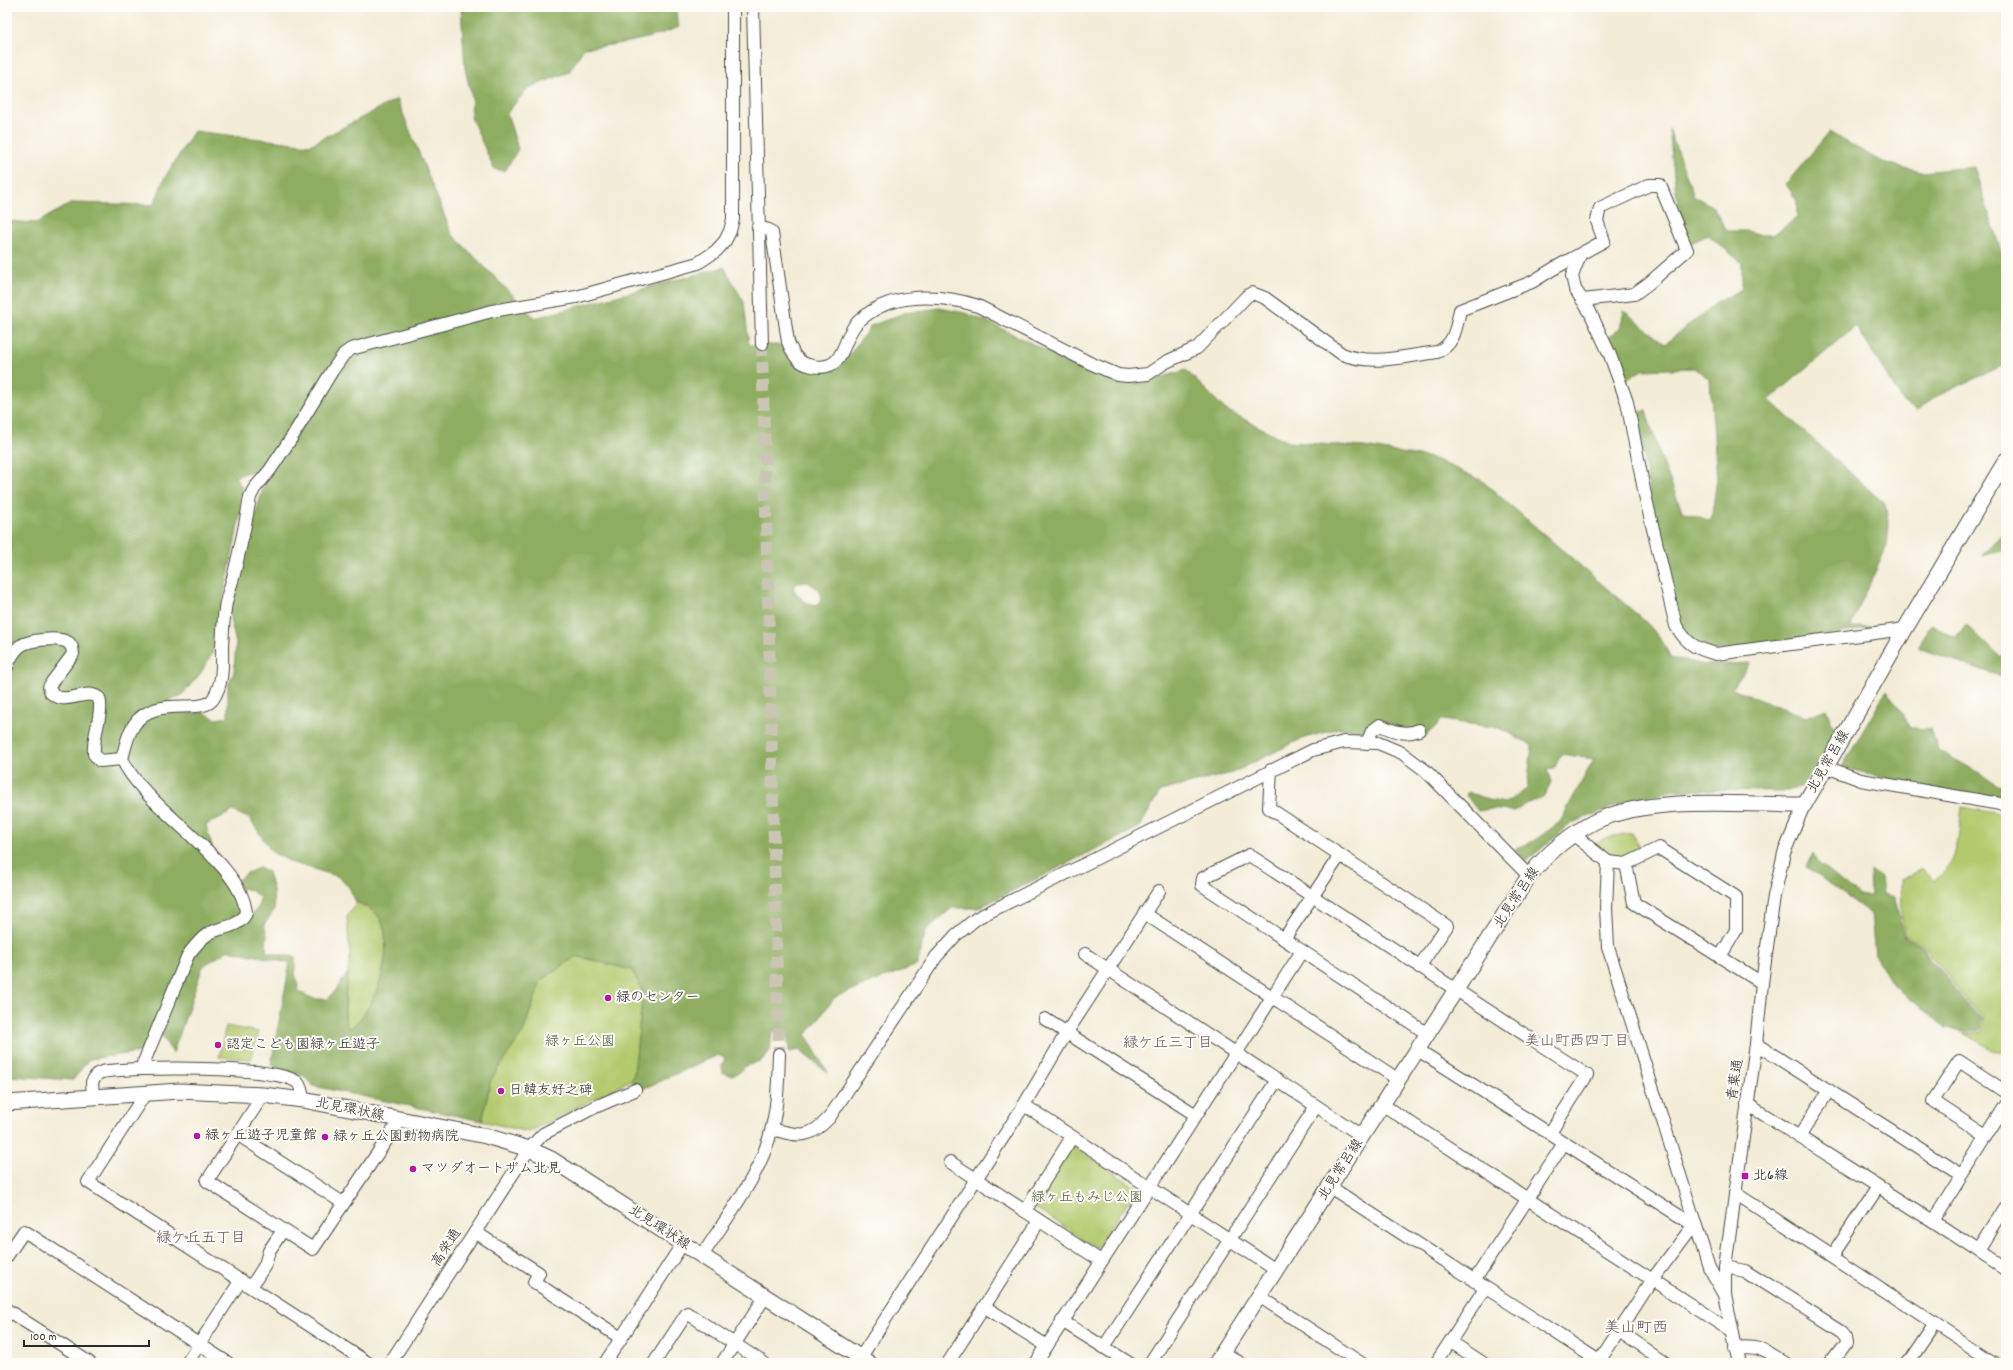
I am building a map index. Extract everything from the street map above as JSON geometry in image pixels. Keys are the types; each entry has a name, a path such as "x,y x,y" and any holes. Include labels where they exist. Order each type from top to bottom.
{"main road":[{"name":"北見常呂線","path":"1220,1358 1456,991 1528,876 1553,850 1574,835 1596,821 1616,814 1653,806 1688,804 1804,805 1905,630 2006,460"},
{"name":"北見環状線","path":"7,1103 93,1096 191,1091 262,1095 303,1100 486,1136 529,1149 551,1159 683,1243 862,1361"}],"street":[{"path":"141,1069 188,955 200,939 214,931 230,927 238,923 246,913 241,895 220,863 137,784 127,770 122,759 135,723 146,714 157,708 195,706 213,700 221,681 223,668 225,608 238,558 250,497 254,489 270,470 344,354 350,349 423,328 492,311 576,297 704,260 720,246 730,231 733,219 733,7"},
{"path":"753,7 762,344"},
{"path":"758,226 769,230 774,239 788,342 795,357 799,361 819,367 832,364 845,349 855,325 869,312 890,303 903,300 935,298 961,300 978,306 1090,363 1118,375 1128,376 1148,374 1166,362 1196,348 1247,296 1252,293 1265,298 1342,354 1352,358 1376,361 1437,352 1446,348 1453,338 1460,310 1532,282 1604,241 1597,221 1600,208 1649,185 1660,185 1664,192 1665,201 1687,250 1648,284 1634,294 1582,300"},
{"path":"1580,255 1572,276 1575,289 1590,312 1610,355 1627,402 1645,495 1676,626 1689,644 1716,654 1725,654 1905,630"},
{"path":"7,667 10,657 16,650 30,642 49,639 62,640 69,643 73,654 52,682 50,687 51,693 62,698 94,694 99,698 100,712 93,740 94,754 100,761 122,759"},
{"path":"1367,743 1372,731 1380,725 1398,732 1410,734 1419,730"},
{"path":"772,1129 793,1135 807,1134 818,1130 833,1112 936,957 956,935 977,918 1313,750 1344,742 1378,743 1402,753 1426,771 1528,876"},
{"path":"1826,767 1861,780 2006,805"},
{"path":"1271,770 1269,808 1447,926 1419,967"},
{"name":"青葉通","path":"1738,1362 1725,1295 1725,1267 1756,1044 1762,983 1774,896 1784,853 1804,805"},
{"path":"1574,835 1608,862 1626,864 1658,848 1736,897 1736,930 1720,957"},
{"path":"1428,1034 1202,885 1203,878 1249,855 1587,1075 1550,1133"},
{"path":"1284,939 1340,855"},
{"path":"1608,862 1606,908 1608,947 1693,1224 1709,1267 1725,1295"},
{"path":"1626,864 1634,903 1762,983"},
{"path":"862,1361 1024,1105 1067,1032 1159,891"},
{"path":"1144,913 1399,1080"},
{"path":"1036,1363 1302,951"},
{"path":"1085,954 1362,1136"},
{"path":"1045,1018 1196,1115"},
{"path":"1756,1044 1961,1175"},
{"path":"1418,1050 1693,1224"},
{"path":"702,1256 748,1184 762,1156 772,1129 778,1098 779,1054"},
{"path":"1986,1136 1933,1101 1959,1061 2006,1092"},
{"path":"93,1096 92,1082 97,1074 115,1070 200,1069 257,1071 279,1075 297,1083 301,1090 303,1100"},
{"path":"1104,1347 1277,1080"},
{"name":"高栄通","path":"391,1363 529,1149 543,1134 595,1107 635,1090"},
{"path":"1799,1137 1829,1090"},
{"path":"145,1094 88,1182 368,1363"},
{"path":"262,1095 207,1181 313,1249 400,1120"},
{"path":"1747,1104 1933,1221 2006,1269"},
{"path":"1933,1221 2006,1104"},
{"path":"1024,1105 1276,1270"},
{"path":"1383,1105 1731,1331"},
{"path":"1150,1363 1316,1106"},
{"path":"237,1134 343,1204"},
{"path":"1025,1211 1072,1137"},
{"path":"1474,1281 1564,1143"},
{"path":"950,1162 1101,1261"},
{"path":"1330,1187 1599,1362 1652,1280 1693,1224"},
{"path":"1832,1256 1878,1187"},
{"path":"1735,1193 1995,1363"},
{"path":"1979,1251 2006,1208"},
{"path":"948,1363 1039,1221"},
{"path":"188,1363 199,1344 246,1283 265,1265 269,1251 283,1230"},
{"path":"7,1256 24,1231 228,1363"},
{"path":"475,1232 539,1273 534,1282 621,1338"},
{"path":"606,1363 683,1243"},
{"path":"1725,1267 1745,1271 1841,1332 1845,1337 1846,1343 1830,1363"},
{"path":"1436,1363 1485,1288"},
{"path":"1259,1296 1362,1363"},
{"path":"722,1363 765,1297"},
{"path":"984,1307 1047,1346"},
{"path":"7,1310 90,1363"},
{"path":"654,1363 687,1313 764,1363"},
{"path":"1062,1321 1129,1363"},
{"path":"1907,1363 1934,1323"},
{"path":"1619,1331 1666,1363"},
{"path":"1451,1342 1483,1363"},
{"path":"1735,1348 1751,1346 1765,1351 1785,1363"},
{"path":"1220,1358 1240,1363"}],"green space":[{"path":"461,7 675,7 679,27 667,32 632,41 584,48 569,72 528,88 507,113 518,149 505,171 494,169 471,117 472,98 465,69"},
{"path":"397,99 452,234 535,318 724,267 744,302 749,345 783,345 820,361 844,362 871,326 904,313 939,308 965,313 990,323 1092,373 1121,382 1143,383 1186,370 1226,410 1289,442 1364,447 1432,458 1481,480 1647,623 1662,641 1671,658 1706,665 1750,663 1732,689 1806,717 1826,709 1837,734 1802,786 1788,791 1675,790 1623,803 1572,823 1526,861 1515,849 1534,841 1560,822 1594,759 1561,754 1555,767 1547,770 1551,782 1543,798 1530,802 1514,811 1489,809 1478,811 1466,795 1468,792 1489,800 1505,803 1527,789 1532,745 1499,728 1442,720 1425,737 1381,720 1365,731 1340,728 1301,739 1232,773 1160,791 1140,827 978,908 952,908 926,930 917,965 835,997 806,1035 828,1073 799,1050 789,1052 787,1030 772,1032 770,1051 762,1060 744,1067 739,1073 731,1075 723,1073 722,1066 725,1058 718,1055 638,1091 631,1080 634,1074 643,992 632,970 576,956 541,981 523,1032 491,1079 482,1121 313,1086 304,1076 271,1065 290,963 229,950 203,966 173,1053 156,1028 141,1052 89,1059 73,1080 9,1076 7,1071 7,221 36,223 72,203 154,205 164,179 194,131 310,145","holes":["264,468 273,470 263,488 230,609 230,618 236,643 234,672 228,686 228,717 216,719 202,712 189,714 167,701 182,695 200,674 212,654 245,491 235,477","808,582 820,590 822,599 817,606 806,602 798,595 793,588 798,583","233,811 250,819 272,852 293,863 337,876 349,887 356,902 372,910 378,915 382,922 385,935 386,949 384,965 380,980 367,1009 359,1021 349,1029 346,1024 345,1017 349,971 328,999 314,999 299,992 295,973 295,957 266,952 267,935 264,925 274,910 273,890 268,872 259,868 245,874 238,880 217,864 206,825","241,888 251,890 260,898 258,908 244,923 231,921 241,911"]},
{"path":"1669,129 1694,196 1713,207 1727,231 1748,231 1761,235 1773,235 1797,218 1797,201 1786,184 1829,132 1882,162 1921,172 1974,167 2006,267 2006,364 1933,398 1918,411 1904,403 1856,326 1769,400 1885,504 1889,525 1887,546 1850,627 1879,627 1712,652 1692,644 1680,627 1656,530 1636,412 1646,411 1660,455 1682,511 1711,521 1717,479 1710,380 1695,368 1642,370 1625,381 1608,337 1620,329 1624,311 1665,344 1716,303 1742,289 1742,263 1708,235 1689,244 1676,193"},
{"path":"2006,531 2006,550 1981,556"},
{"path":"1966,624 2001,658 2006,649 2006,678 1918,648 1931,625 1956,638"},
{"path":"1887,690 1911,728 1931,729 1938,750 1981,774 1997,785 2006,787 2006,802 1936,791 1842,767"},
{"path":"1962,807 2006,815 2006,1055 1992,1050 1964,1033 1983,1032 1984,1015 1969,1005 1942,967 1931,957 1928,948 1906,936 1901,912 1900,880 1923,869 1934,881 1943,874 1949,866 1956,848"},
{"path":"1632,833 1641,850 1618,859 1593,844 1608,837"},
{"path":"1813,853 1816,861 1859,896 1871,896 1870,871 1881,876 1883,894 1894,897 1905,937 1926,949 1929,959 1940,968 1968,1007 1982,1016 1981,1030 1963,1031 1946,1028 1893,985 1875,956 1871,914 1806,867"},
{"path":"356,902 372,910 380,918 385,935 386,949 384,965 374,995 359,1021 349,1029 345,1024 346,991 350,955 347,917"},
{"name":"緑ヶ丘公園","path":"576,956 632,970 643,992 634,1074 631,1080 529,1132 482,1121 491,1079 523,1032 541,981"},
{"path":"226,1026 259,1032 251,1059 219,1057"},
{"name":"緑ヶ丘もみじ公園","path":"1073,1146 1137,1188 1097,1248 1034,1207"}],"tunnel":[{"path":"762,344 779,1054"}],"place":[{"name":"緑のセンター","path":"608,998"},
{"name":"認定こども園緑ヶ丘遊子","path":"218,1045"},
{"name":"日韓友好之碑","path":"501,1091"},
{"name":"緑ヶ丘遊子児童館","path":"197,1136"},
{"name":"緑ヶ丘公園動物病院","path":"325,1137"},
{"name":"マツダオートザム北見","path":"413,1169"},
{"name":"北6線","path":"1745,1176"}],"district":[{"name":"美山町西四丁目","path":"1577,1042"},
{"name":"緑ケ丘三丁目","path":"1168,1044"},
{"name":"緑ケ丘五丁目","path":"201,1239"},
{"name":"美山町西","path":"1636,1328"}]}
